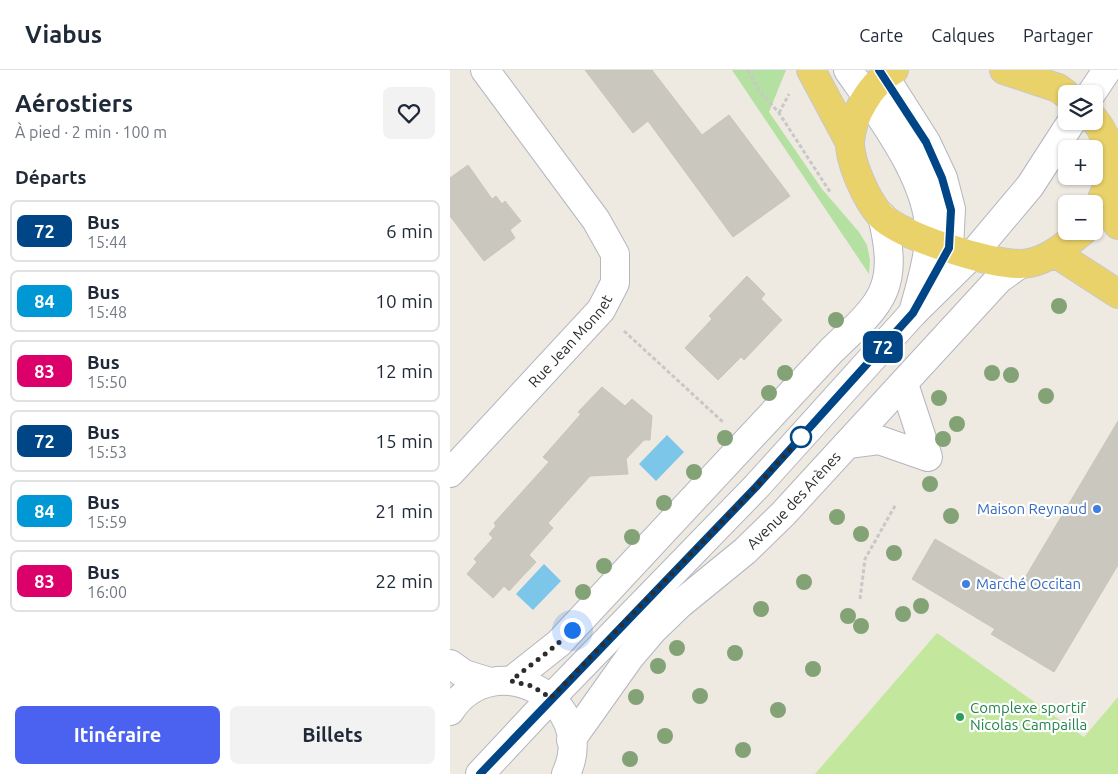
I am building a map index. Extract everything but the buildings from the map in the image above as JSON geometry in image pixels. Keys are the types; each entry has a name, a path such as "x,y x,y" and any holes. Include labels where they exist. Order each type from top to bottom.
{"main road":[{"path":"811,70 850,143 856,168 868,197 882,216 950,248 1020,264 1037,261 1055,253 1072,240"},
{"path":"1004,70 1035,74 1058,88"},
{"path":"850,143 854,122 886,72"},
{"path":"1103,130 1115,146 1109,179 1103,195"},
{"path":"1103,212 1118,225"},
{"path":"1055,253 1118,294"}],"street":[{"name":"Rue Jean Monnet","path":"450,473 601,310 615,283 615,254 596,220 485,70"},
{"path":"848,70 868,98 913,170 925,203 950,248"},
{"path":"1097,85 1107,70"},
{"path":"886,72 926,142 942,178 951,210 950,248 913,313"},
{"path":"480,774 551,698 756,487 913,313 950,248 1030,186 1066,130"},
{"path":"450,712 465,695 501,682 559,643 832,350 877,305 885,289 888,272 888,245 882,216"},
{"name":"Avenue des Arènes","path":"571,740 630,657 653,630 680,604 746,551 904,384 999,279 1020,264"},
{"path":"848,444 880,440 928,457 904,384"},
{"path":"450,664 464,674 532,686 551,698 565,717 571,740 572,751 566,774"}],"path":[{"path":"748,70 758,89 779,113"},
{"path":"601,310 745,443"},
{"path":"860,599 865,559 896,504"}],"green space":[{"path":"732,70 786,70 769,112 822,189 859,232 867,245 870,260 869,274"},
{"name":"Complexe sportif Nicolas Campailla","path":"937,633 1084,737 1118,697 1118,774 815,774"}],"water":[{"path":"667,435 684,452 656,481 639,464"},
{"path":"544,564 561,581 533,610 516,594"}],"bus line":[{"name":"72","path":"480,774 551,698 756,487 913,313 949,248 951,210 942,178 926,142 879,70"}],"place":[{"name":"Maison Reynaud","path":"1097,509"},
{"name":"Marché Occitan","path":"966,584"},
{"name":"Complexe sportif Nicolas Campailla","path":"960,717"}],"route":[{"path":"572,630 543,658 527,667 511,681 532,686 551,698 756,487 801,437"}]}
